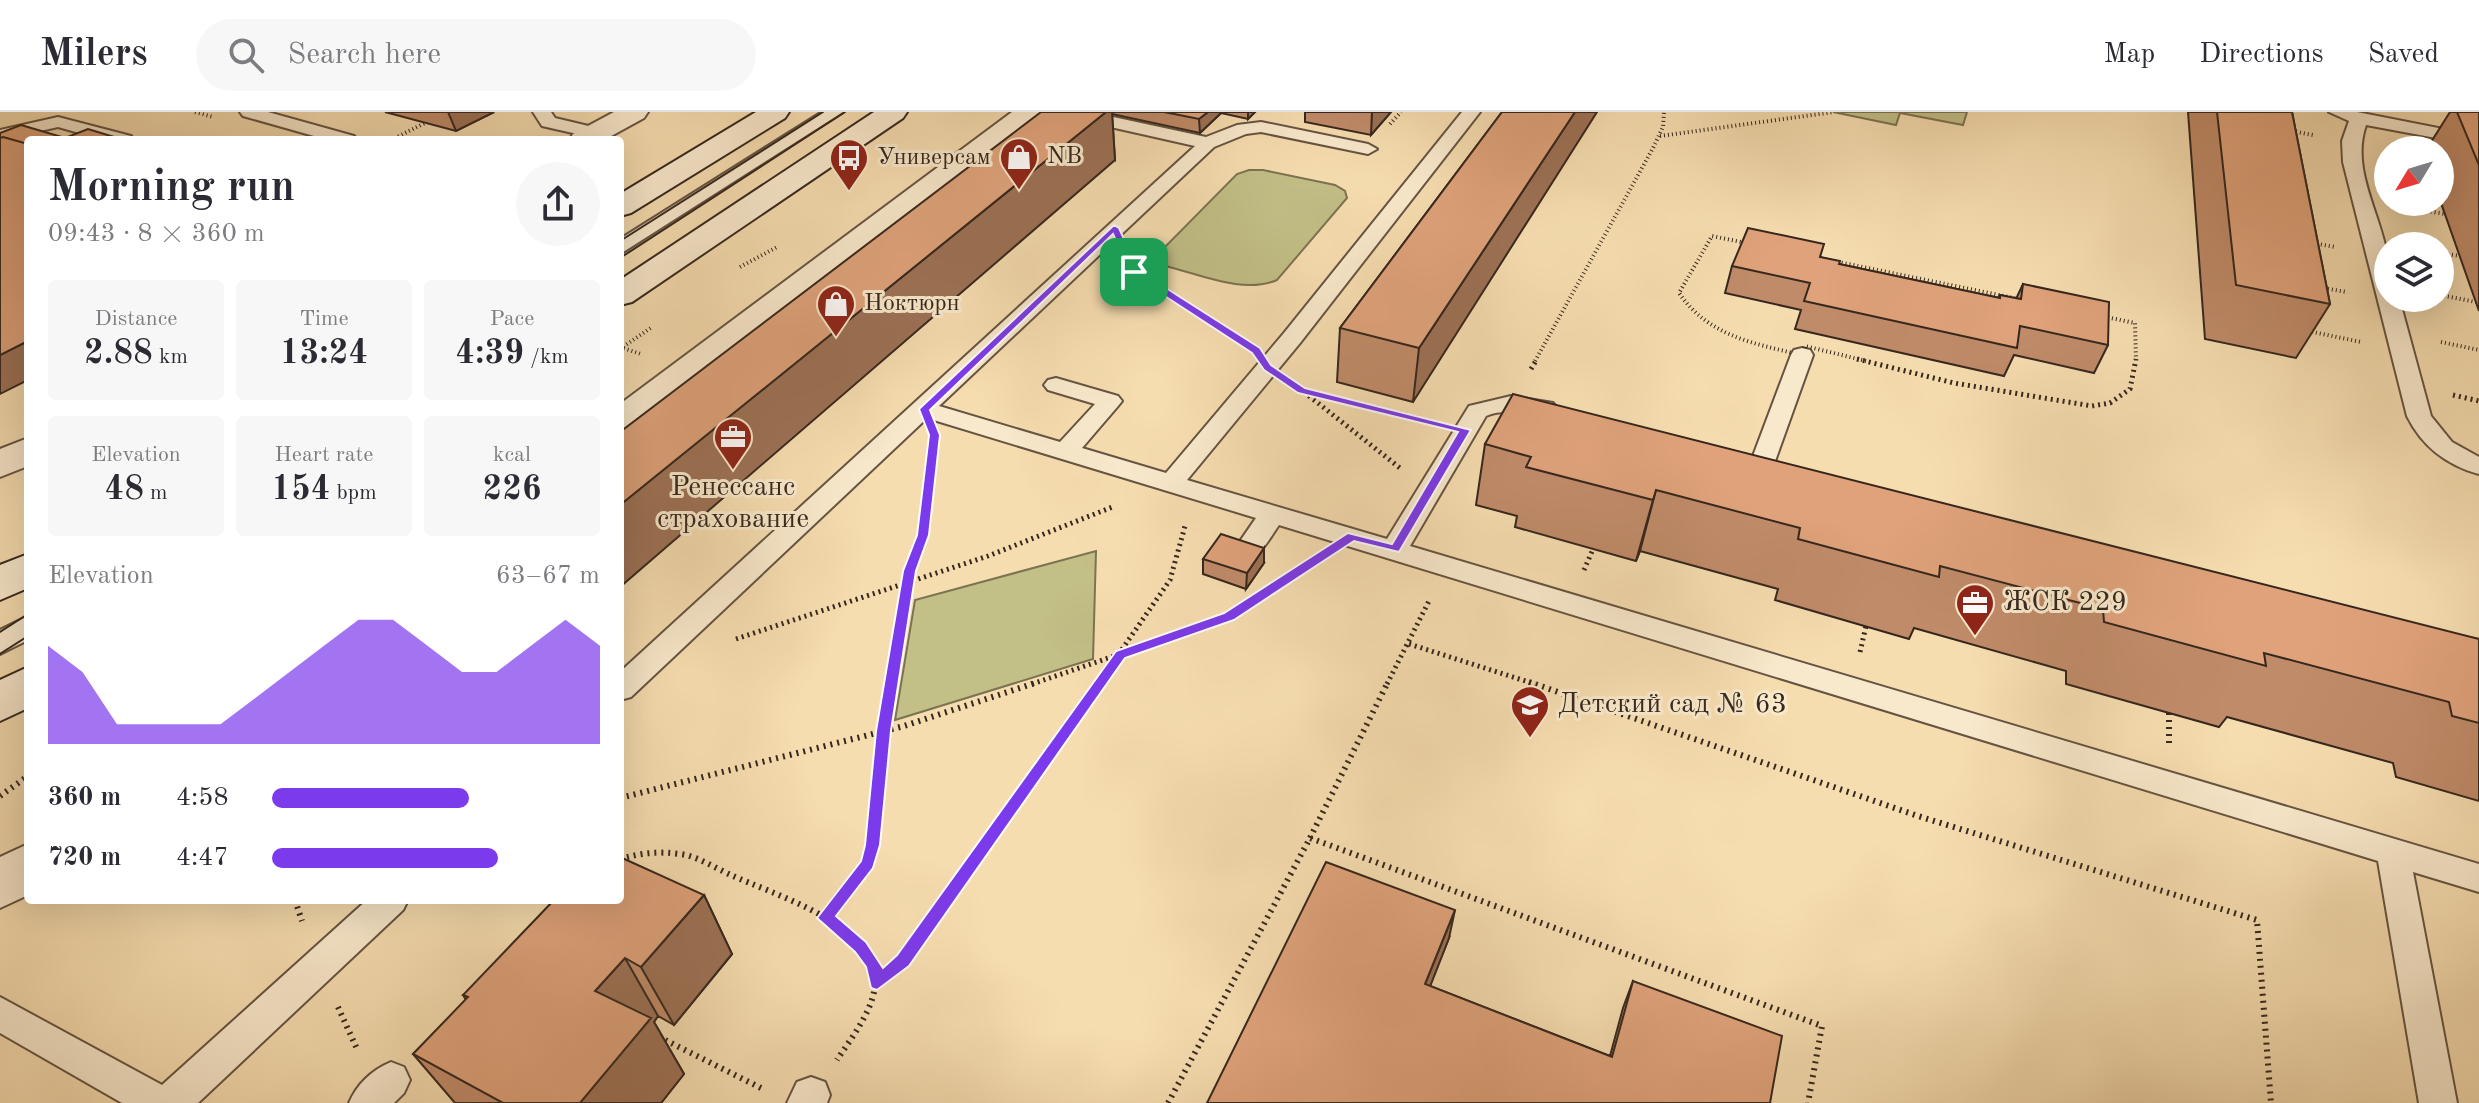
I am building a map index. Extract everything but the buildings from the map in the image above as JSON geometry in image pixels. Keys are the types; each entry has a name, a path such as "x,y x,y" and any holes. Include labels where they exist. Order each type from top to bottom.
{"street":[{"path":"589,136 634,112"},
{"path":"624,205 775,112"},
{"path":"624,292 893,112"},
{"path":"624,419 1030,112"},
{"path":"0,465 24,452"},
{"path":"0,585 24,570"},
{"path":"0,703 24,687"},
{"path":"0,886 24,869"}],"lane":[{"path":"249,112 334,136"},
{"path":"542,112 548,122 589,136"},
{"path":"624,245 834,112"},
{"path":"1066,112 1208,143"},
{"path":"1183,486 1268,367 1471,112"},
{"path":"2374,244 2352,162 2349,115 2479,141"},
{"path":"624,685 1208,143 1269,120 1368,149"},
{"path":"0,135 58,122 110,136"},
{"path":"2391,312 2426,433 2445,449 2479,466"},
{"path":"1762,464 1802,355"},
{"path":"1056,385 1110,401 1065,452"},
{"path":"1395,549 1477,411 1514,400 1572,415"},
{"path":"924,409 2479,878"},
{"path":"1733,456 1792,472"},
{"path":"1247,550 1274,513"},
{"path":"0,644 24,629"},
{"path":"2393,852 2438,1103"},
{"path":"170,1103 387,904"},
{"path":"0,1014 158,1103"}],"path":[{"path":"1525,381 1659,136 1664,112"},
{"path":"1659,136 1834,112"},
{"path":"399,136 425,123"},
{"path":"2290,131 2351,141"},
{"path":"1114,228 1134,272 1256,351 1268,367 1302,390 1429,491"},
{"path":"1712,236 2135,323 2134,386 2126,397 2112,404 2092,406 1954,383 1805,346 1802,355 1730,336 1709,325 1685,304 1679,293 1712,236"},
{"path":"2305,242 2374,254"},
{"path":"2454,255 2460,256"},
{"path":"2314,285 2374,297"},
{"path":"2454,298 2476,302"},
{"path":"2305,330 2402,350"},
{"path":"1302,390 1465,430"},
{"path":"825,918 868,864 884,731 910,571 923,535 935,435 924,409"},
{"path":"721,644 988,556 1183,486 1170,580 903,961 877,983"},
{"path":"624,797 884,731 1229,617 1352,536"},
{"path":"1168,1103 1310,838 1426,611"},
{"path":"1409,644 1599,704 1918,816 2257,920 2271,1103"},
{"path":"0,796 24,779"},
{"path":"1310,838 1822,1026 1808,1103"},
{"path":"624,858 646,851 684,854 825,918 840,927 861,947 874,965 877,983 873,1004 798,1098 646,1030"}],"shaded area":[{"path":"1833,112 1967,112 1963,125 1900,113 1896,125"},
{"path":"1263,170 1335,185 1345,191 1347,198 1277,280 1264,284 1237,284 1169,267 1159,260 1160,252 1237,174"},
{"path":"1096,551 1093,659 895,720 915,600"}],"tram line":[{"path":"624,238 823,112"},
{"path":"624,255 845,112"},
{"path":"0,632 24,617"},
{"path":"0,654 24,639"}],"place":[{"name":"NB","path":"1019,191"},
{"name":"Универсам","path":"849,192"},
{"name":"Ноктюрн","path":"836,338"},
{"name":"Ренессанс страхование","path":"733,471"},
{"name":"ЖСК 229","path":"1975,637"},
{"name":"Детский сад № 63","path":"1530,739"}],"route":[{"path":"1114,228 1134,272 1256,351 1268,367 1302,390 1465,430 1395,549 1352,536 1229,617 1120,655 903,961 877,983 874,965 861,947 840,927 825,918 868,864 872,845 884,731 910,571 923,535 935,435 924,409 1114,228"}]}
